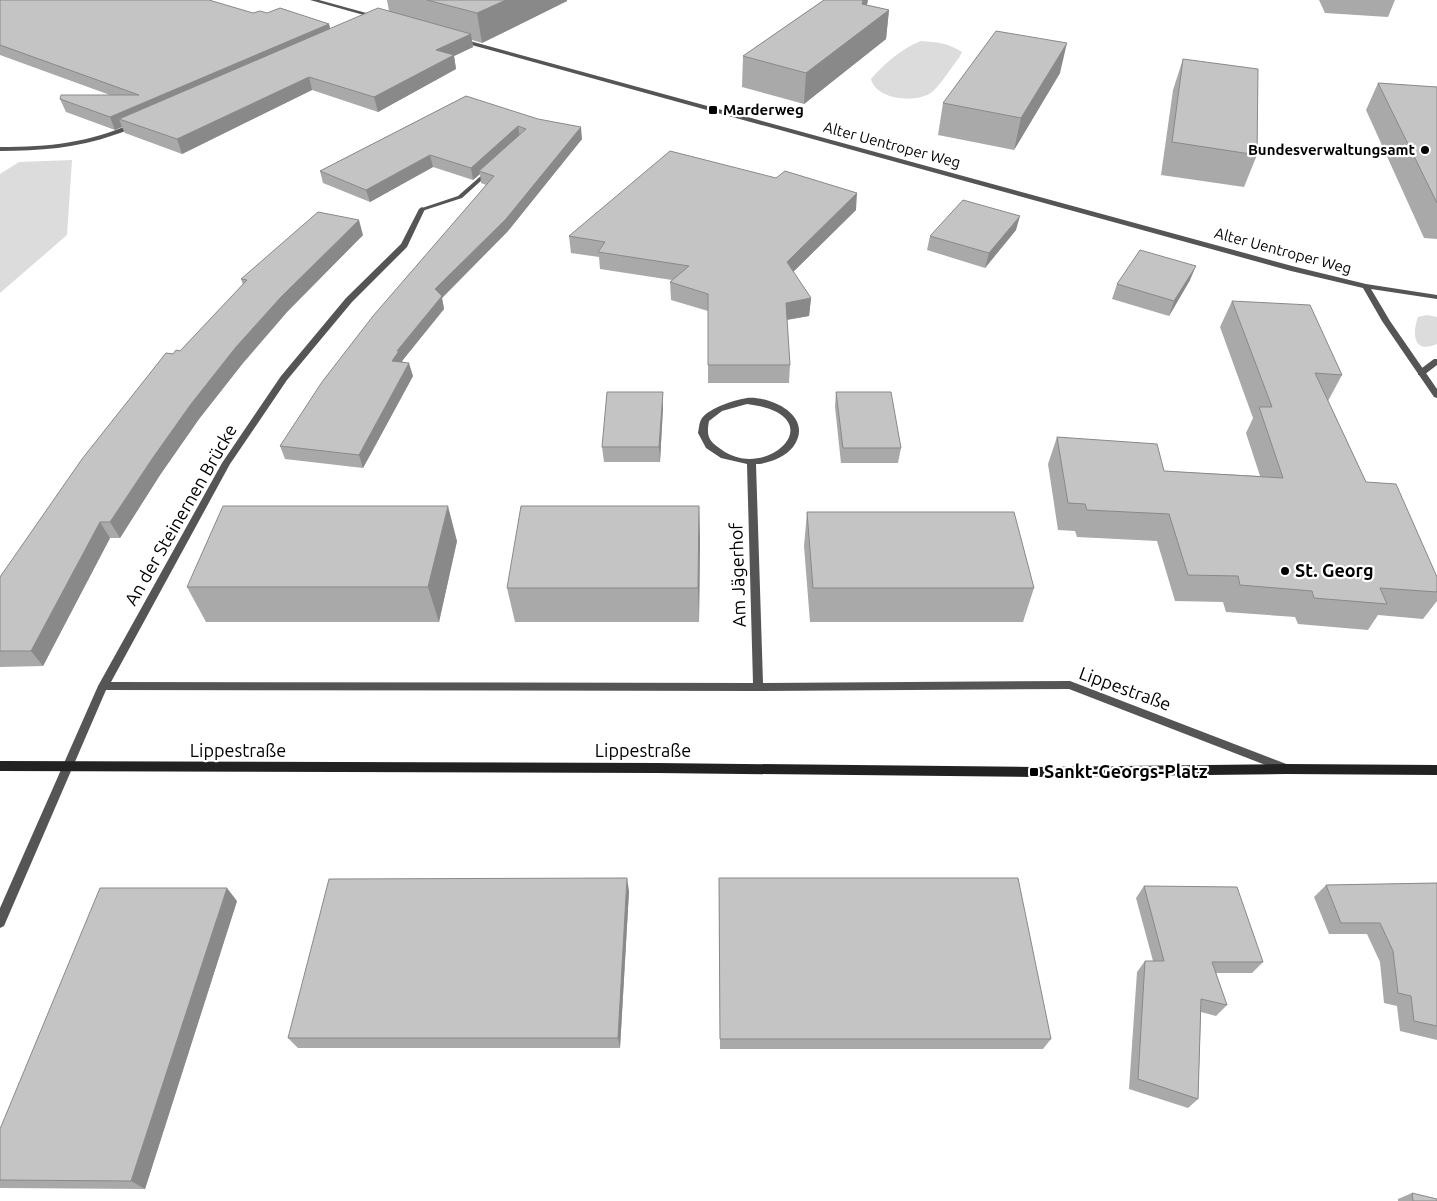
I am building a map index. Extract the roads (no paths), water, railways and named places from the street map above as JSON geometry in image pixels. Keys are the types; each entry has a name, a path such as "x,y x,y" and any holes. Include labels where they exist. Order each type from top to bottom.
{"main road":[{"name":"Lippestraße","path":"0,766 667,768 1034,772 1286,769 1437,770"}],"street":[{"path":"313,0 382,18 369,24"},
{"name":"Alter Uentroper Weg","path":"450,38 1294,269 1366,286 1437,297"},
{"path":"0,149 47,149 79,145 110,136 146,120"},
{"name":"An der Steinernen Brücke","path":"0,922 103,686 226,463 284,378 349,300 404,245 422,210 460,197 495,166"},
{"path":"1366,286 1386,320 1437,396"},
{"path":"1422,373 1437,361"},
{"path":"747,401 769,404 784,412 793,423 794,440 784,452 768,459 751,462 731,459 710,448 704,440 702,429 704,422 710,414 728,404 747,401"},
{"name":"Am Jägerhof","path":"751,462 758,687"},
{"name":"Lippestraße","path":"103,686 758,687 1070,685 1286,769"}],"place":[{"name":"Marderweg","path":"713,110"},
{"name":"Bundesverwaltungsamt","path":"1425,150"},
{"name":"St. Georg","path":"1285,571"},
{"name":"Sankt-Georgs-Platz","path":"1034,772"}]}
